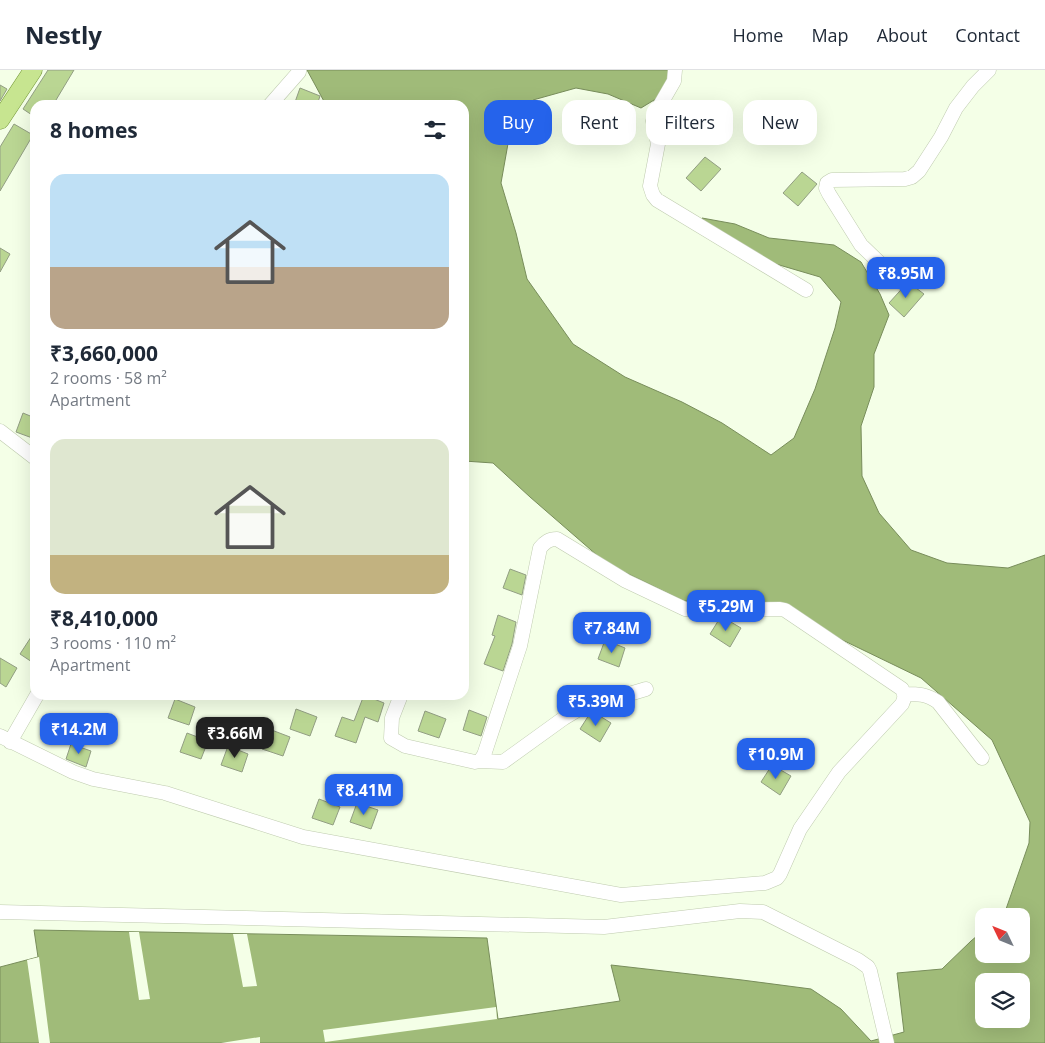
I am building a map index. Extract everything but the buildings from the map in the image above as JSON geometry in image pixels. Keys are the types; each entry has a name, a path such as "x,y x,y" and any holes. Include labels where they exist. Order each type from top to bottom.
{"main road":[{"path":"0,120 33,70"}],"street":[{"path":"274,100 299,70"},
{"path":"675,70 674,81 653,121 658,144 650,186 653,195 657,200 806,290"},
{"path":"888,271 861,245 828,194 827,183 832,180 912,178 919,171 942,137 956,108 973,86 989,70"},
{"path":"0,431 30,454"},
{"path":"33,700 5,739 73,772 92,778 165,793 303,837 621,895 765,883 777,878 783,869 800,829 838,772 902,704 904,694 902,689 785,610 685,609 626,581 557,539 551,539 540,548 520,646 484,755 480,760"},
{"path":"399,700 392,718 391,738 405,746 475,762 480,760 496,763 503,762 579,709 646,689"},
{"path":"904,694 924,694 938,702 982,758"},
{"path":"0,912 604,927 740,911 762,912 858,960 868,967 888,1043"}],"shaded area":[{"path":"307,70 669,70 668,82 659,97 654,100 646,100 646,105 641,108 636,106 636,100 622,100 608,94 576,88 533,100 484,100 484,145 508,145 501,183 527,279 573,344 625,377 682,402 722,423 771,455 794,438 815,389 835,328 841,302 820,277 759,259 721,237 702,218 735,224 769,238 834,245 861,262 880,294 889,315 874,354 874,387 861,426 862,476 879,513 911,550 947,563 1008,568 1045,555 1045,1043 0,1043 0,967 38,957 34,930 487,938 498,1019 620,1001 611,965 811,989 841,1009 871,1041 904,1032 897,973 942,969 975,938 975,963 1030,963 1030,908 1006,908 1029,843 1030,822 992,740 921,678 773,604 684,601 606,563 493,463 469,461 469,100 323,100"}],"pier":[{"path":"129,932 139,932 150,999 139,1000"},
{"path":"233,934 247,934 257,986 243,987"},
{"path":"39,957 50,1043 39,1043 27,960"},
{"path":"496,1007 497,1019 325,1042 323,1030"},
{"path":"260,1037 260,1043 221,1043"}]}
